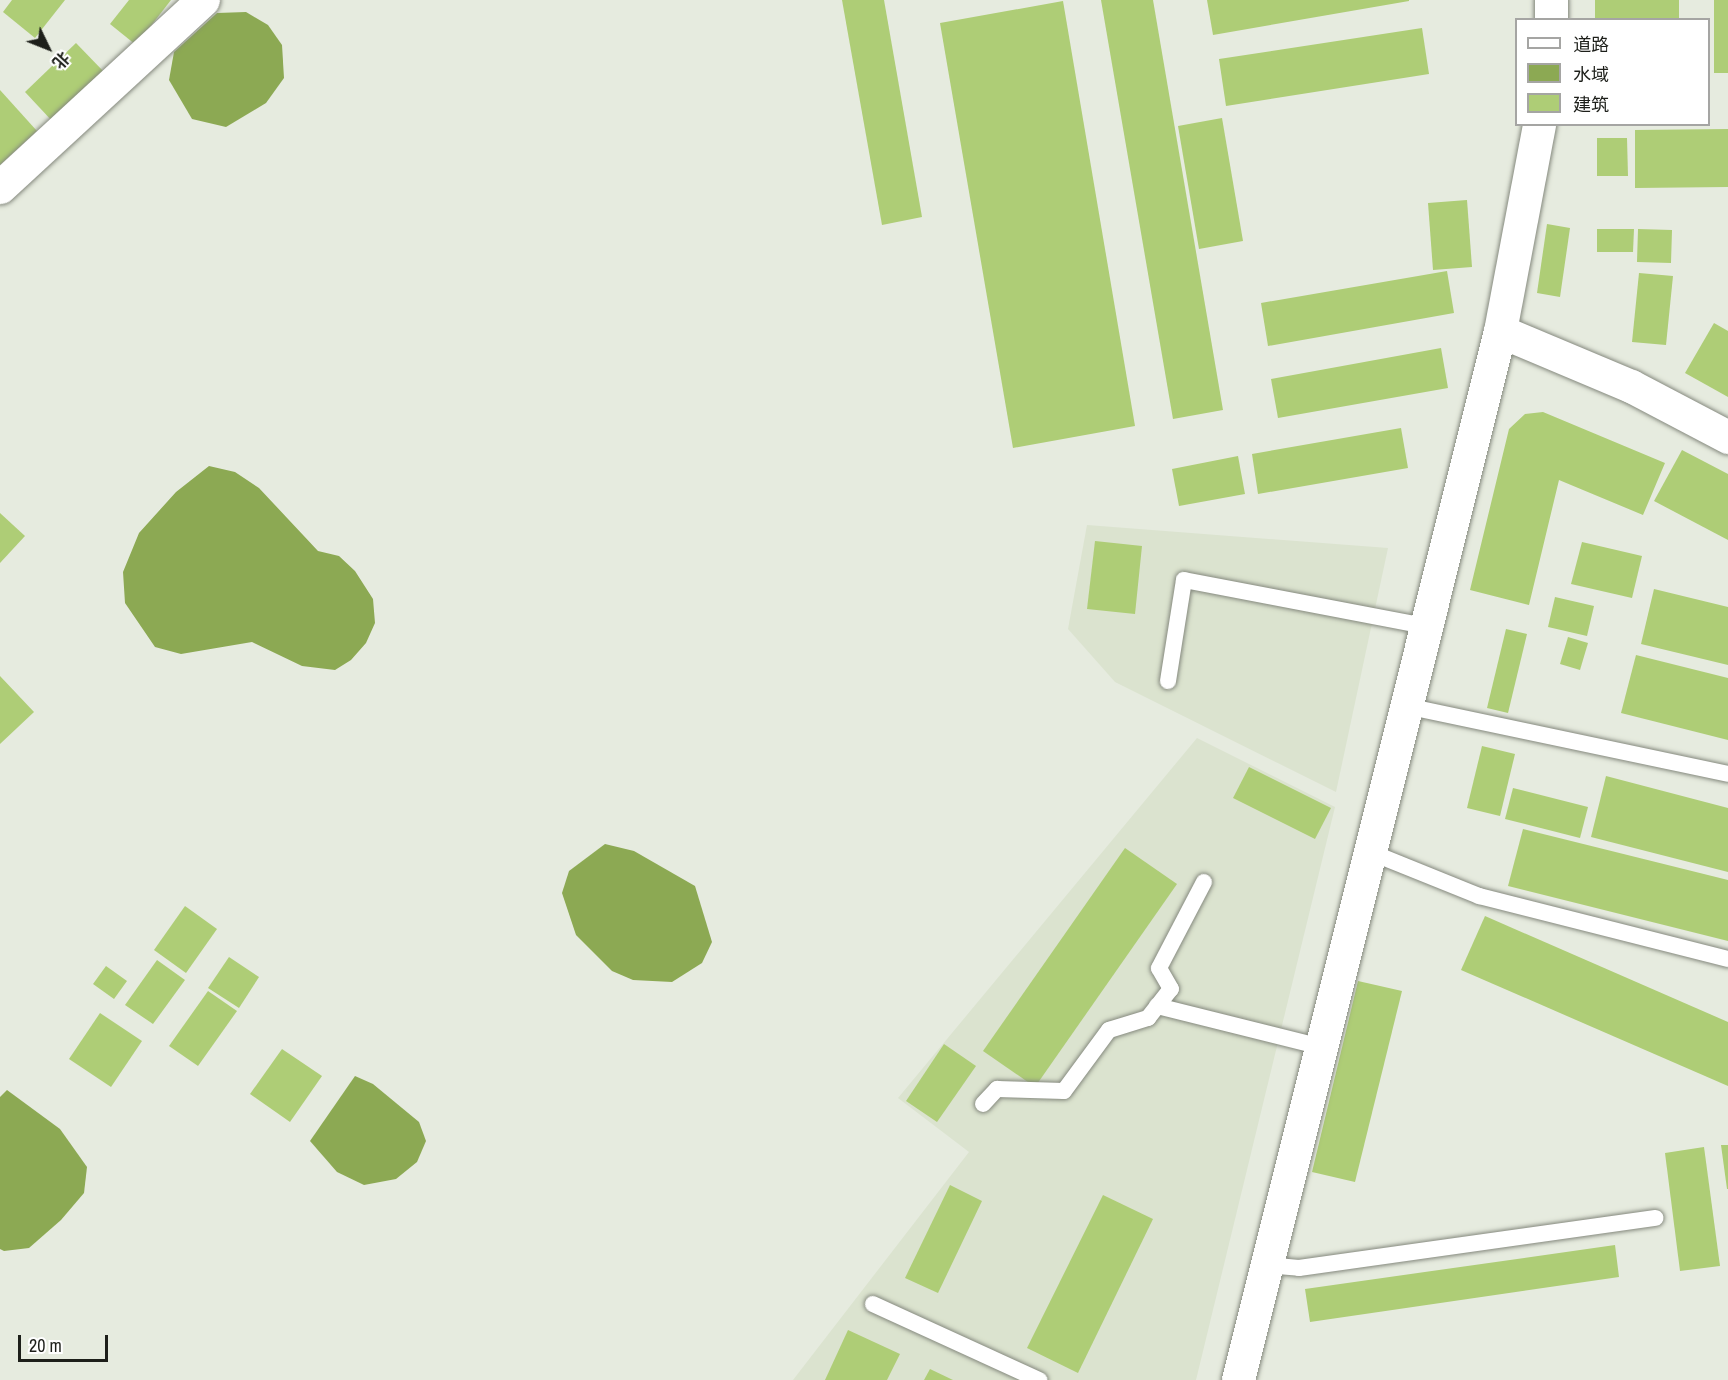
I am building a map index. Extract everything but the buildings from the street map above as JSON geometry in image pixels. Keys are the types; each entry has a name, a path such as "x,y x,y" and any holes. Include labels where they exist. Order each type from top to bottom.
{"street":[{"path":"0,187 203,0"},
{"path":"1551,0 1551,18"},
{"path":"1238,1380 1500,331 1539,126"},
{"path":"1500,331 1631,386 1728,437"}],"lane":[{"path":"1168,681 1184,580 1426,626"},
{"path":"1406,706 1728,774"},
{"path":"1370,852 1479,896 1728,958"},
{"path":"983,1104 997,1089 1064,1091 1109,1030 1148,1018 1171,989 1159,968 1204,882"},
{"path":"1157,1006 1321,1047"},
{"path":"1266,1265 1299,1268 1656,1218"},
{"path":"873,1304 1039,1380"}],"shaded area":[{"path":"1087,525 1388,548 1336,792 1115,682 1068,629"},
{"path":"1197,738 1335,807 1196,1380 793,1380 969,1152 898,1098"}],"water":[{"path":"246,12 268,25 282,45 284,78 266,103 226,127 192,119 169,80 174,52 217,13"},
{"path":"209,466 235,472 259,488 318,551 339,556 355,571 373,599 375,623 366,643 351,660 335,670 302,666 252,642 181,654 155,647 125,603 123,572 139,533 176,492"},
{"path":"605,844 634,851 695,886 712,942 702,963 672,982 633,980 612,971 576,935 562,893 569,871"},
{"path":"355,1076 373,1084 419,1122 426,1141 417,1162 396,1179 364,1185 337,1172 310,1141"},
{"path":"7,1090 60,1129 87,1167 84,1193 61,1220 29,1248 4,1251 0,1249 0,1097"}]}
